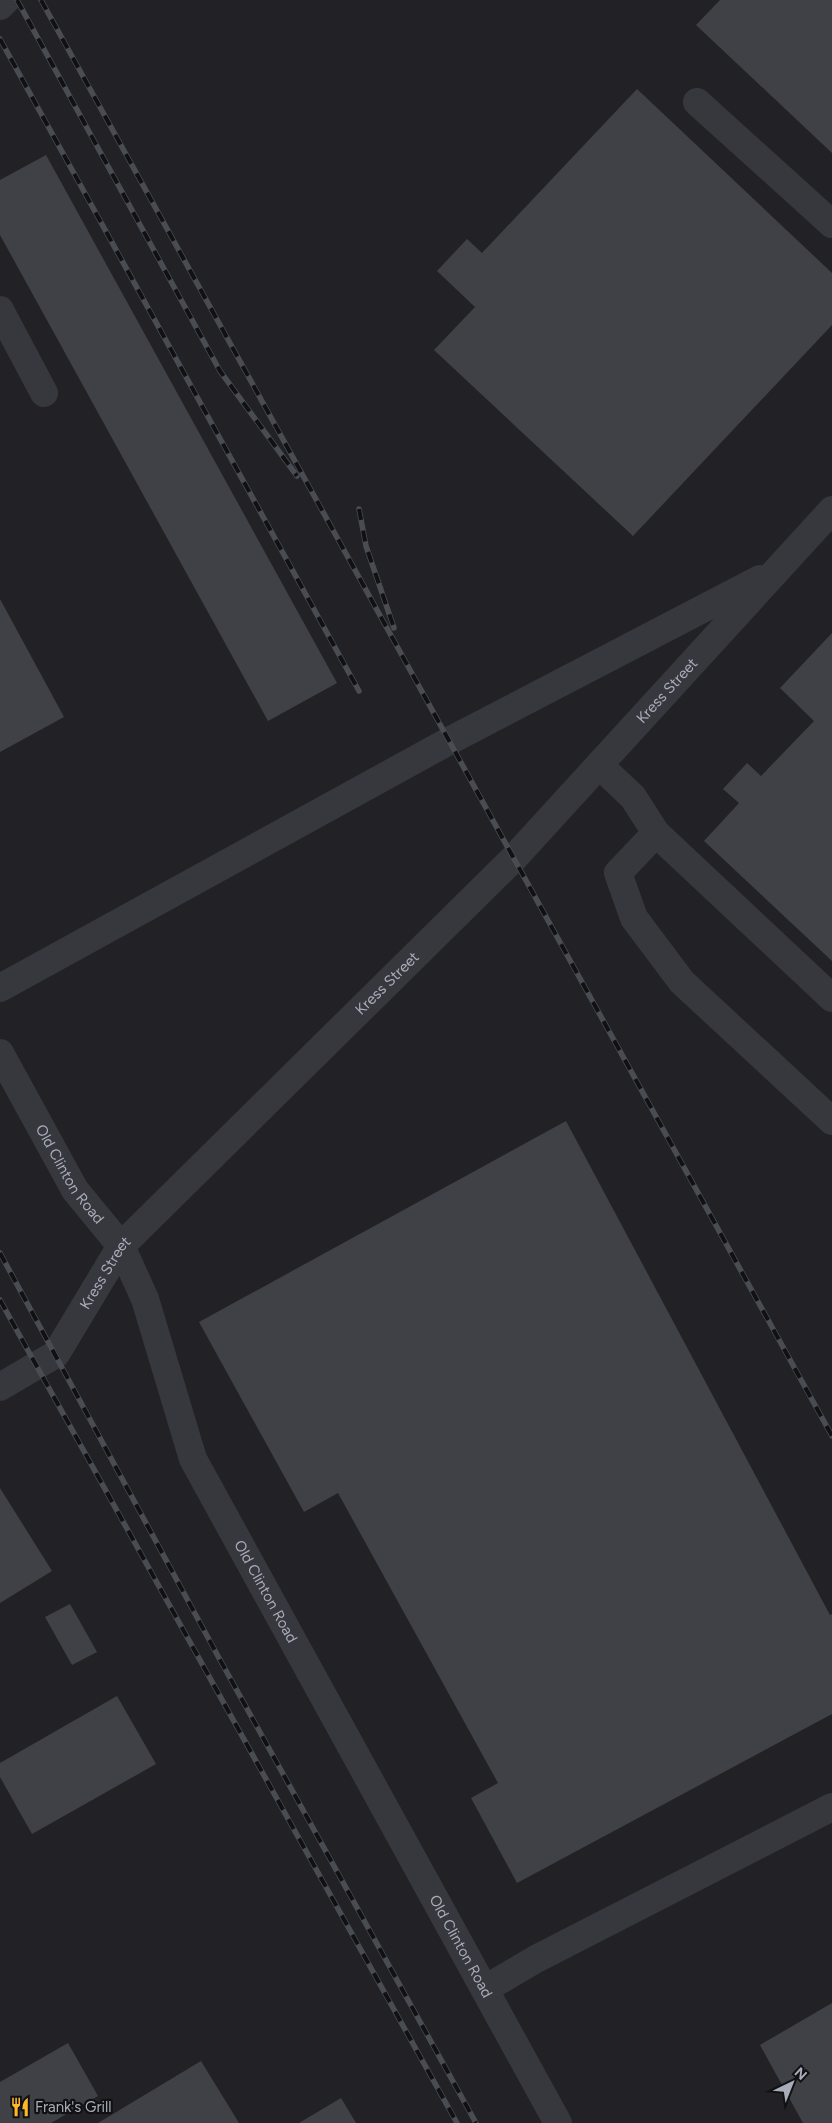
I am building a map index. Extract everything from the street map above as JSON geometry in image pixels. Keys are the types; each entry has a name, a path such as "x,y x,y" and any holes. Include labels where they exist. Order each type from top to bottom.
{"street":[{"path":"0,6 6,0"},
{"path":"698,102 832,224"},
{"path":"0,310 44,393"},
{"name":"Kress Street","path":"0,1387 56,1354 121,1246 514,858 832,510"},
{"name":"Kress Street","path":"0,988 449,741 775,571"},
{"path":"600,766 633,797 656,833 832,998"},
{"path":"656,833 618,873 634,918 682,982 832,1121"},
{"name":"Old Clinton Road","path":"0,1052 76,1190 121,1246 146,1299 193,1458 558,2123"},
{"path":"485,1990 536,1959 832,1807"}],"shaded area":[{"path":"0,0 832,0 832,2123 0,2123"}],"building":[{"path":"720,0 832,0 832,153 696,25"},
{"path":"637,89 832,273 832,325 633,536 434,350 475,307 437,271 467,239 482,253"},
{"path":"46,155 337,683 268,721 0,235 0,180"},
{"path":"0,599 64,717 0,752"},
{"path":"832,633 832,961 704,841 739,803 723,789 747,763 761,776 814,721 780,688"},
{"path":"566,1121 830,1615 832,1614 832,1714 517,1883 471,1798 498,1783 338,1493 304,1512 199,1322"},
{"path":"0,1488 52,1571 0,1603"},
{"path":"70,1604 97,1652 72,1665 45,1617"},
{"path":"117,1696 156,1764 32,1834 0,1777 0,1763"},
{"path":"832,2003 832,2123 803,2123 760,2045"},
{"path":"68,2043 98,2096 51,2123 0,2123 0,2082"},
{"path":"201,2061 239,2123 98,2123"},
{"path":"341,2098 356,2123 299,2123"}],"railway":[{"path":"17,0 220,371 297,476"},
{"path":"41,0 832,1436"},
{"path":"0,39 359,691"},
{"path":"359,509 366,546 394,628"},
{"path":"0,1253 219,1658 476,2123"},
{"path":"0,1300 457,2123"}],"place":[{"name":"Frank's Grill","path":"20,2107"}]}
